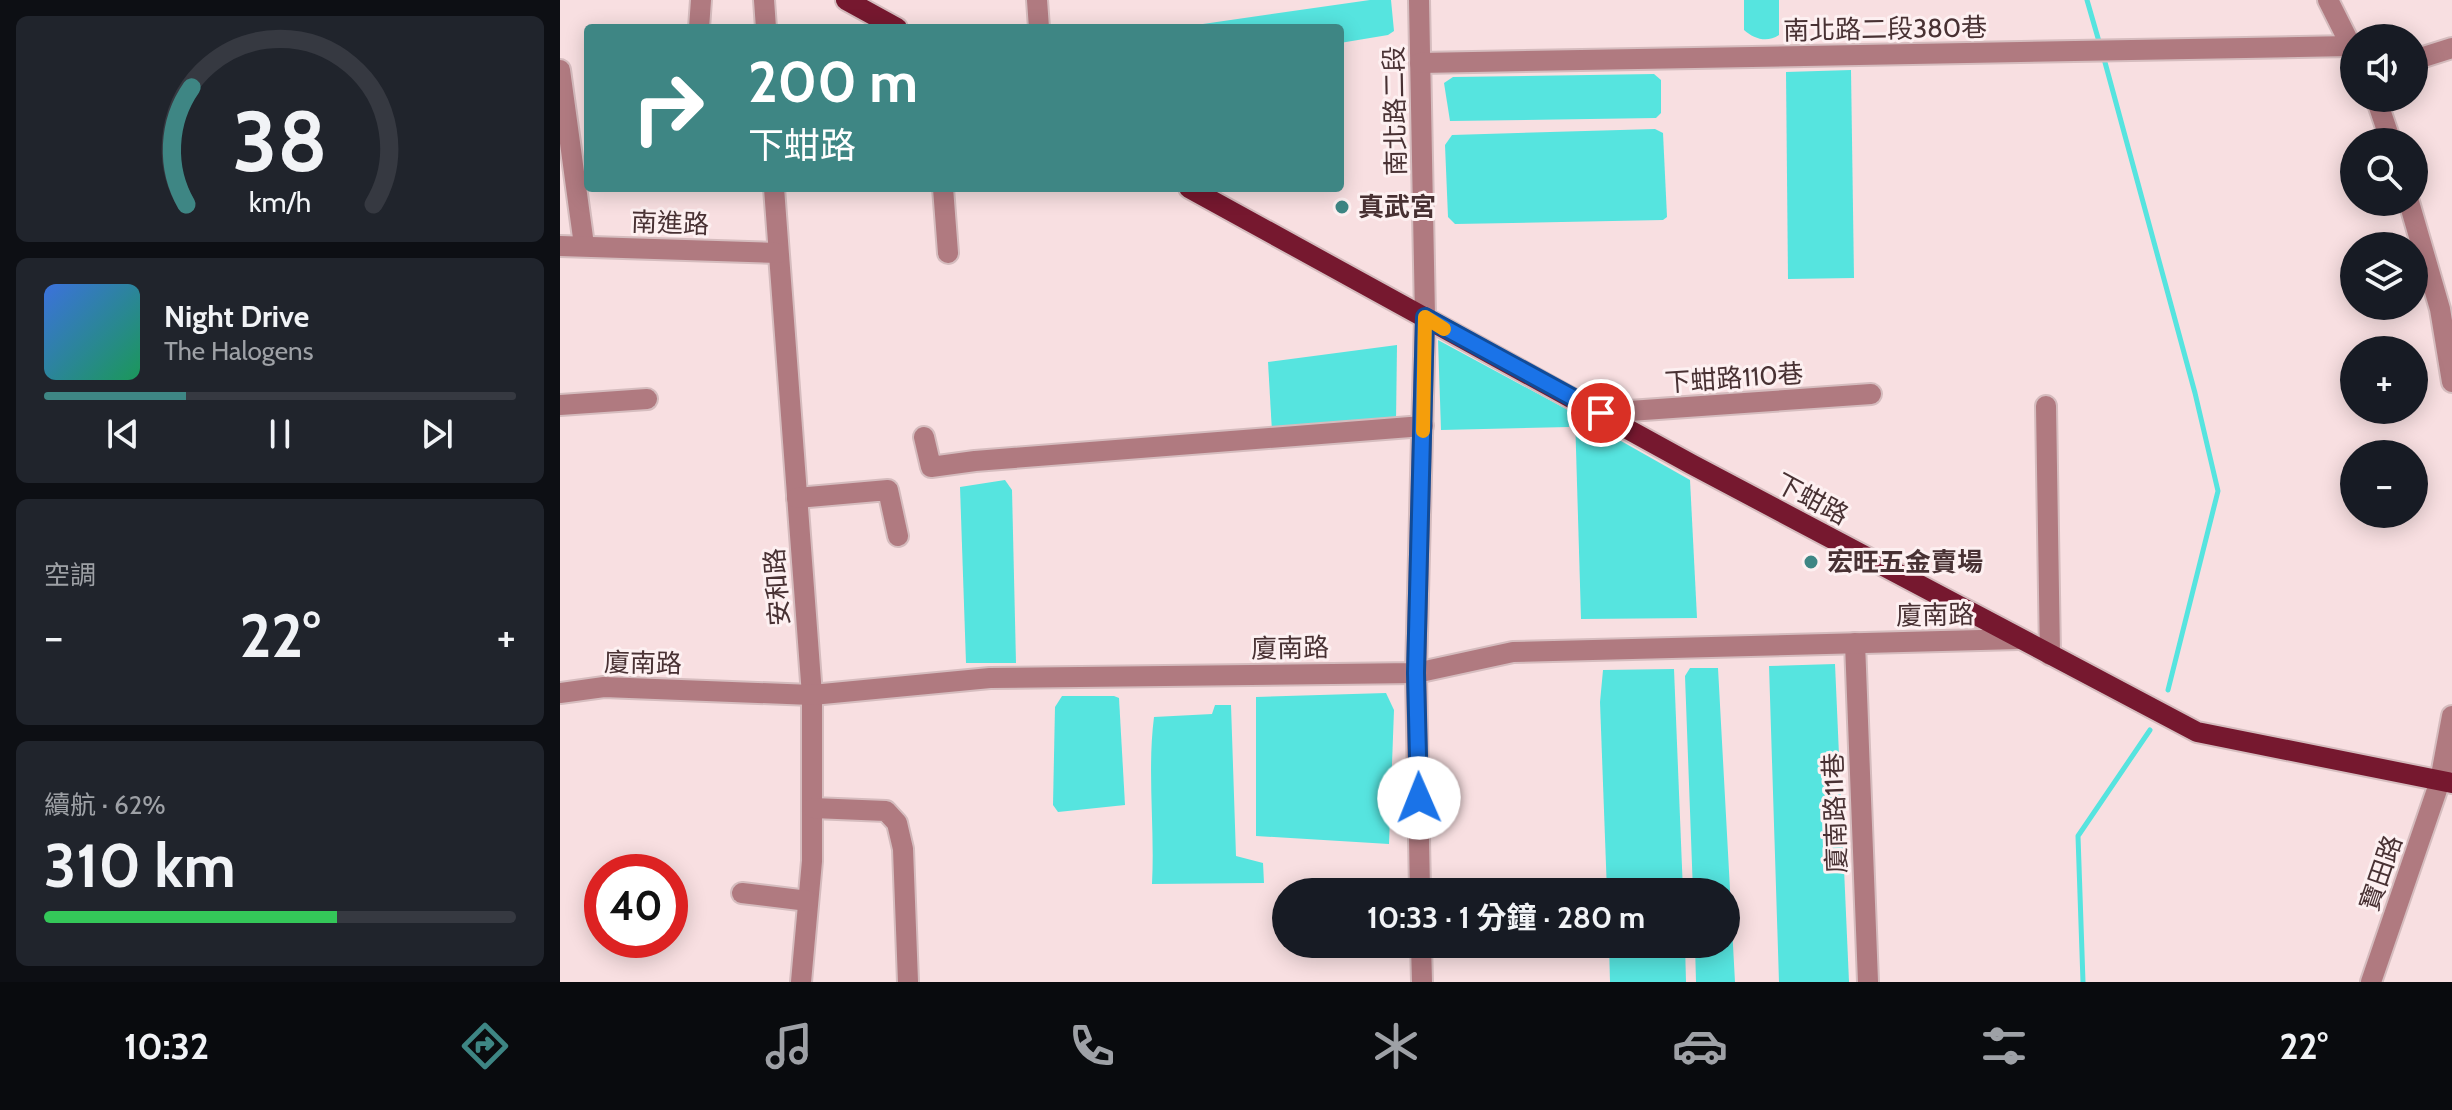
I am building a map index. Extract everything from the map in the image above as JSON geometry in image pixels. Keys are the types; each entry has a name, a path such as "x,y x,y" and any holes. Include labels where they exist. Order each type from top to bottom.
{"main road":[{"path":"855,2 891,24"},
{"name":"下蚶路","path":"1196,192 2019,639 2197,732 2446,782"}],"street":[{"path":"699,24 701,0"},
{"path":"764,0 766,24"},
{"path":"1037,0 1039,24"},
{"name":"南北路二段","path":"1419,0 1425,317 1416,673 1420,878"},
{"path":"2328,0 2340,24"},
{"path":"2428,56 2452,48"},
{"name":"南北路二段380巷","path":"1420,63 2340,49"},
{"path":"560,70 584,245"},
{"name":"安和路","path":"774,192 812,695 812,861 801,982"},
{"path":"943,192 948,253"},
{"path":"2413,216 2440,309 2452,382"},
{"name":"南進路","path":"560,246 778,253"},
{"name":"下蚶路110巷","path":"1601,413 1871,394"},
{"path":"560,405 647,399"},
{"path":"2046,406 2050,655"},
{"path":"924,437 931,467 1423,426"},
{"path":"797,498 888,490 898,536"},
{"name":"廈南路","path":"560,693 604,687 812,695 990,678 1416,673 1513,652 2019,639"},
{"name":"廈南路11巷","path":"1855,643 1868,982"},
{"name":"寶田路","path":"2371,982 2446,782 2452,716"},
{"path":"813,808 886,811 897,823 903,849 908,982"},
{"path":"742,893 808,901"},
{"path":"1421,958 1422,982"}],"water":[{"path":"1370,0 1391,0 1394,31 1388,35 1344,42 1344,24 1203,24"},
{"path":"1744,0 1779,0 1779,35 1761,39 1744,30"},
{"path":"1851,70 1854,278 1788,279 1786,72"},
{"path":"1654,74 1661,80 1661,113 1656,118 1450,121 1444,83 1453,77"},
{"path":"1655,129 1663,133 1667,217 1663,220 1455,224 1448,217 1445,145 1452,135"},
{"path":"1438,340 1568,410 1569,427 1441,430"},
{"path":"1397,345 1396,422 1272,432 1268,362"},
{"path":"1575,415 1690,480 1697,618 1581,619"},
{"path":"1005,480 1012,490 1016,663 966,663 960,487"},
{"path":"1835,664 1849,982 1779,982 1769,666"},
{"path":"1690,668 1718,668 1729,878 1692,878 1685,676"},
{"path":"1674,669 1682,878 1606,878 1600,702 1603,670"},
{"path":"1386,693 1394,710 1389,844 1256,836 1256,697"},
{"path":"1062,696 1119,698 1125,805 1058,812 1053,805 1055,707"},
{"path":"1215,705 1231,705 1236,856 1263,863 1264,883 1152,884 1151,758 1154,717 1212,714"},
{"path":"1609,958 1685,958 1686,982 1610,982"},
{"path":"1695,958 1734,958 1735,982 1696,982"}],"waterway":[{"path":"2087,0 2100,45"},
{"path":"2103,55 2195,393 2218,491 2168,690"},
{"path":"2083,982 2078,836 2150,730"}],"slow traffic":[{"path":"1423,431 1425,317 1444,329"}],"place":[{"name":"真武宮","path":"1342,207"},
{"name":"宏旺五金賣場","path":"1811,562"}],"route":[{"path":"1419,798 1416,673 1425,317 1601,413"}]}
